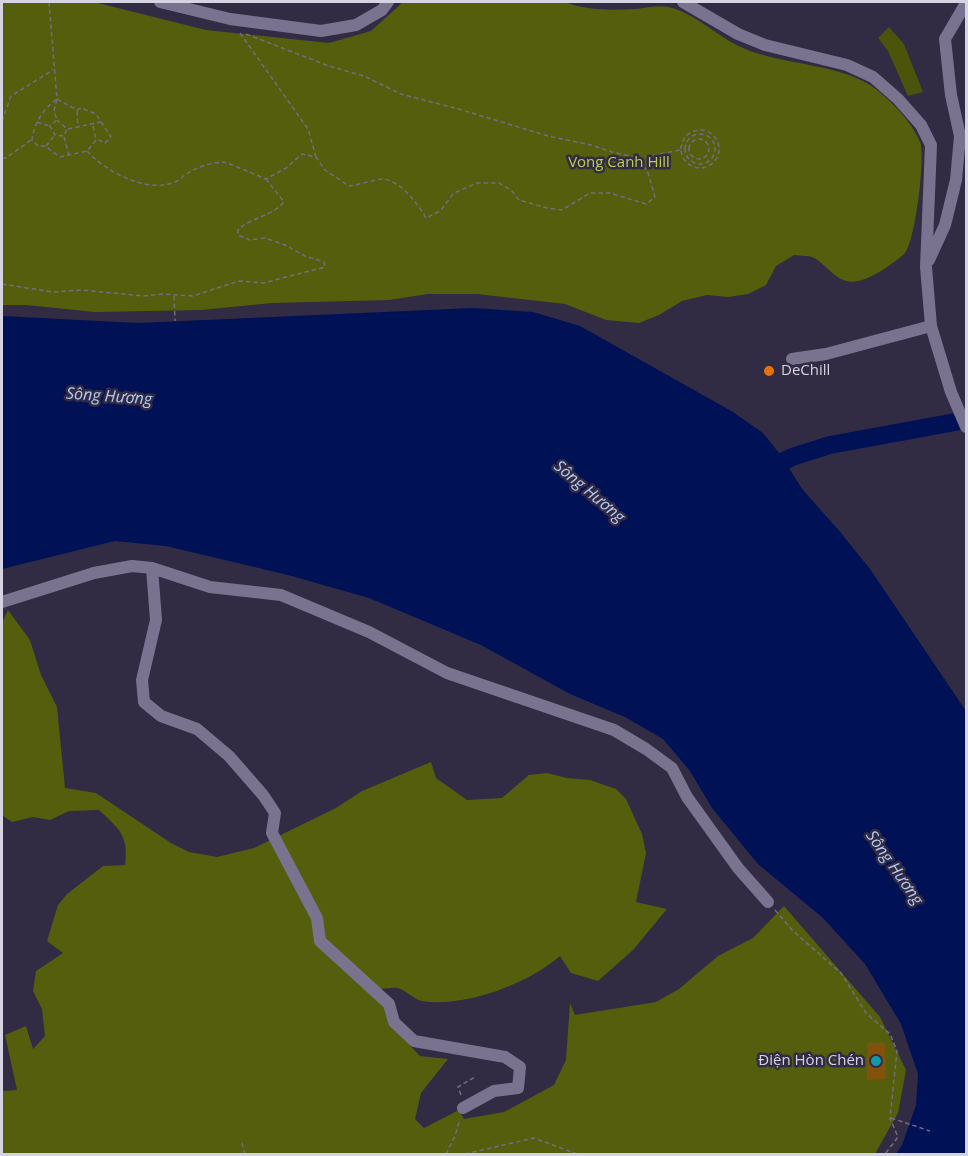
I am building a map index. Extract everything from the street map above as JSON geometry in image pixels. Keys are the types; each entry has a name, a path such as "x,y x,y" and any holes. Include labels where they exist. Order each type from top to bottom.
{"street":[{"path":"160,2 231,19 321,32 356,25 382,10 388,2"},
{"path":"683,2 738,34 765,45 847,64 873,77 898,99 921,125 931,146 926,267 931,326 951,392 966,428"},
{"path":"926,267 945,225 956,180 960,136 951,95 945,39 966,3"},
{"path":"792,358 826,354 931,326"},
{"path":"2,602 94,573 132,566 152,568 210,587 280,595 369,632 447,673 614,730 646,749 672,768 687,797 706,824 738,868 768,902"},
{"path":"152,568 156,620 142,680 144,702 161,716 197,729 229,756 263,795 275,813 272,833 317,918 320,941 389,1004 394,1022 414,1041 505,1057 520,1067 518,1088 494,1091 463,1108"}],"path":[{"path":"49,2 57,99 54,111 57,120 67,129"},
{"path":"639,158 648,173 655,197 646,204 610,193 590,193 562,210 519,200 512,190 499,183 477,183 454,193 440,211 426,218 416,201 401,188 384,179 349,186 325,170 316,157 308,129 238,29 267,43 364,76 401,94 548,136 639,158 690,149"},
{"path":"2,121 10,96 53,70"},
{"path":"57,99 77,110 81,108 89,110 102,122 111,137 105,143 97,140"},
{"path":"2,158 6,158 32,140 37,122 48,105 57,99"},
{"path":"77,110 78,127"},
{"path":"50,126 57,120"},
{"path":"37,122 50,126 55,135"},
{"path":"67,129 102,122"},
{"path":"93,124 97,140"},
{"path":"67,129 64,136 69,155"},
{"path":"699,129 699,135"},
{"path":"699,129 715,137 719,148 715,161 700,168 690,166 685,162 681,151 681,143 688,134 699,129"},
{"path":"55,135 64,136"},
{"path":"45,146 55,135"},
{"path":"699,135 708,137 714,149 709,161 700,164 691,161 685,151 690,138 699,135"},
{"path":"32,140 38,146 45,146 60,157 87,151 97,140"},
{"path":"701,140 707,143 709,149 705,157 699,159 694,158 690,149 692,143 701,140"},
{"path":"709,149 714,149"},
{"path":"2,284 53,292 82,290 143,296 193,296 239,281 263,283 325,267 324,262 305,256 285,245 265,238 250,240 238,235 238,230 243,225 277,211 284,202 266,179 240,170 227,162 209,164 189,172 178,180 160,186 111,172 87,151"},
{"path":"266,179 286,168 302,154 316,157"},
{"path":"174,295 175,321"},
{"path":"768,902 793,931 841,973 866,1012 890,1034 897,1051 891,1118 898,1137 885,1155"},
{"path":"891,1118 930,1131"},
{"path":"465,1155 534,1138 577,1155"},
{"path":"242,1143 245,1155"}],"green space":[{"name":"Vong Canh Hill","path":"2,2 94,2 206,30 329,43 371,31 403,2 565,2 582,7 609,10 668,7 688,14 743,48 759,54 848,75 863,81 889,101 912,127 920,142 921,180 909,246 905,253 883,270 863,280 851,282 835,275 814,258 794,255 776,266 766,285 748,294 728,297 707,295 682,301 659,315 639,323 606,320 565,304 477,294 428,294 389,300 272,303 201,310 95,312 26,305 2,305"},
{"path":"889,27 904,44 923,92 908,96 888,51 878,38"},
{"path":"8,610 30,640 41,675 57,707 65,788 96,793 171,843 189,852 217,857 254,848 336,808 362,791 431,762 436,778 467,800 502,798 529,775 547,773 590,780 616,789 626,799 642,834 646,853 636,902 667,909 633,950 598,981 571,973 560,956 531,976 495,992 457,1001 422,1001 397,988 379,989 398,1033 420,1056 448,1059 421,1093 415,1119 424,1128 459,1110 464,1119 504,1112 554,1085 566,1060 570,1003 575,1015 656,1002 679,989 718,956 753,938 784,906 880,1017 906,1070 898,1113 875,1154 2,1154 2,1091 17,1090 5,1035 26,1026 33,1049 45,1036 42,1009 33,991 36,971 63,953 47,941 58,905 67,894 103,866 125,865 126,855 121,833 99,810 69,811 50,820 33,817 12,822 2,815 2,623"}],"water":[{"name":"Sông Hương","path":"473,308 533,312 580,326 733,412 763,433 803,490 870,569 966,711 966,1154 896,1154 902,1145 916,1105 918,1074 901,1024 865,964 823,918 758,864 712,808 690,771 663,739 625,717 570,694 481,645 369,598 288,575 166,546 115,541 2,569 2,316 138,323"}],"building":[{"name":"Điện Hòn Chén","path":"867,1043 885,1043 886,1079 867,1080"}],"waterway":[{"path":"763,472 792,457 830,445 966,420"}],"place":[{"name":"DeChill","path":"769,371"},
{"name":"Điện Hòn Chén","path":"876,1061"}]}
